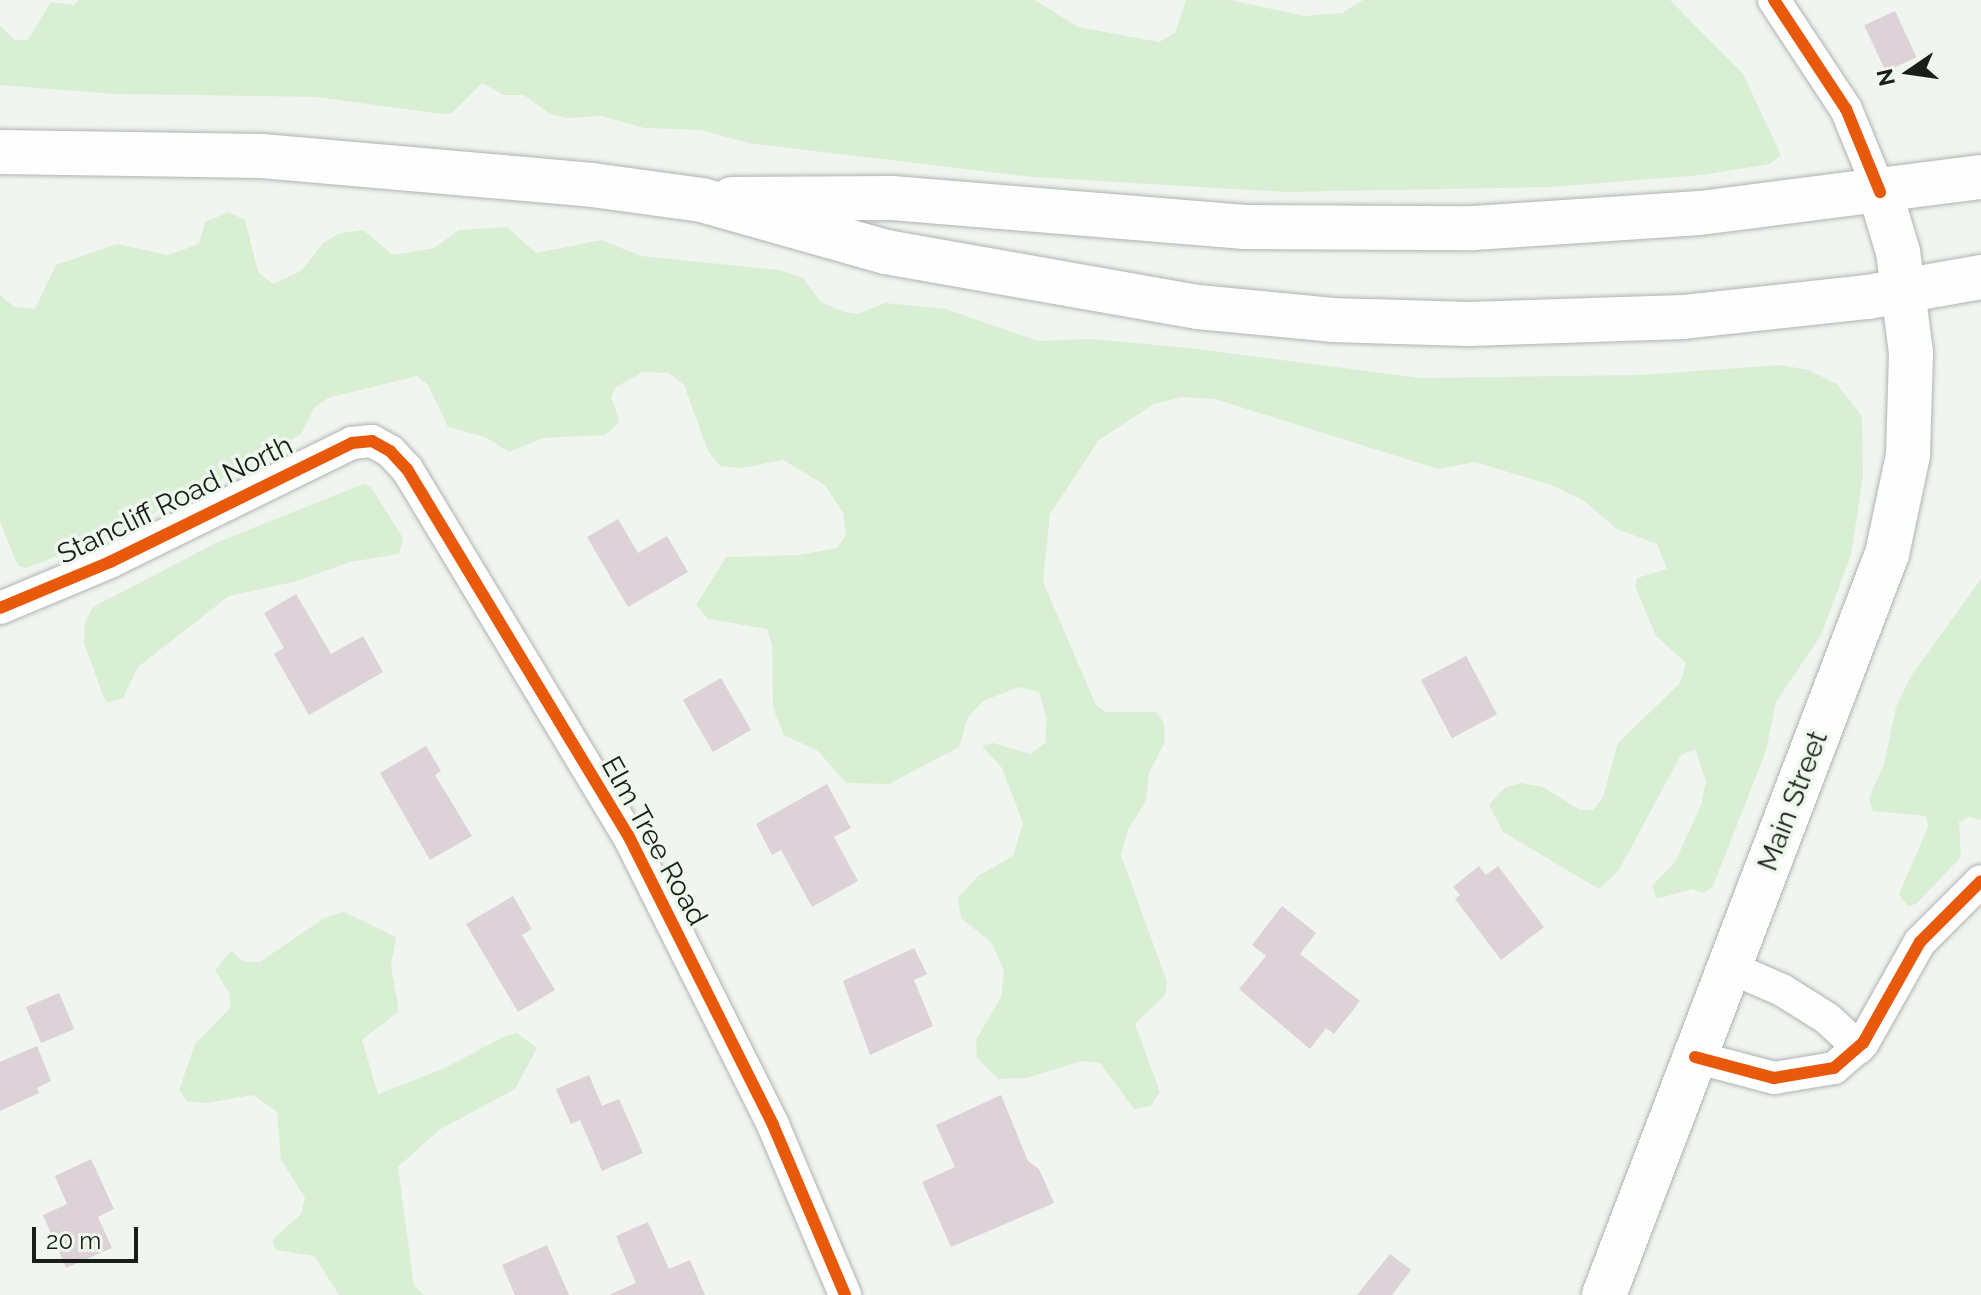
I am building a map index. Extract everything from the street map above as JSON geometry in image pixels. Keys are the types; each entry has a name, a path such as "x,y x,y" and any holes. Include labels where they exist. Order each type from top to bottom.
{"main road":[{"path":"0,152 186,153 372,164 702,200 892,198 1148,222 1341,229 1587,222 1880,192 1981,177"},
{"name":"Main Street","path":"1604,1295 1891,542 1908,455 1911,404 1904,292 1880,192"},
{"path":"702,200 886,252 1198,307 1319,319 1576,323 1683,317 1904,292 1981,277"}],"street":[{"path":"1774,0 1846,109 1880,192"},
{"name":"Stancliff Road North","path":"0,608 110,562 324,455 372,441"},
{"name":"Elm Tree Road","path":"372,441 407,469 628,835 773,1125 845,1295"},
{"path":"1695,1057 1754,1075 1794,1077 1834,1068 1859,1048 1920,942 1981,881"},
{"path":"1729,967 1782,990 1828,1019 1859,1048"}],"green space":[{"path":"79,0 1035,0 1078,27 1159,42 1175,33 1186,0 1230,0 1305,16 1342,13 1363,0 1670,0 1743,74 1781,155 1770,164 1702,175 1551,187 1286,192 1032,177 748,143 701,130 644,128 601,116 567,118 550,114 524,95 504,95 482,83 452,113 441,114 317,97 114,94 0,85 0,26 15,40 28,40 51,2 74,5"},
{"path":"229,212 245,220 258,272 273,284 301,271 323,243 341,233 363,230 393,255 434,248 459,230 507,227 536,253 601,240 641,256 780,270 803,278 821,302 844,312 858,314 885,303 946,309 1038,341 1091,339 1190,348 1421,378 1641,375 1780,365 1809,370 1837,384 1862,416 1863,476 1851,555 1821,635 1776,702 1766,751 1713,886 1704,893 1692,889 1657,899 1652,886 1675,862 1701,805 1706,781 1695,749 1681,755 1619,870 1599,889 1503,832 1489,805 1504,788 1521,783 1543,787 1580,810 1593,810 1603,797 1618,743 1680,683 1686,663 1656,636 1635,586 1637,578 1667,569 1657,544 1617,529 1583,500 1551,485 1475,462 1438,469 1215,399 1182,397 1154,404 1099,440 1050,514 1043,582 1096,705 1106,712 1156,712 1164,723 1165,742 1149,773 1146,801 1128,830 1121,855 1167,982 1165,995 1135,1024 1160,1092 1151,1106 1134,1109 1100,1063 1081,1061 1027,1078 998,1079 977,1058 976,1040 1001,997 1004,970 991,942 961,918 958,898 978,876 1013,856 1023,823 1002,768 982,746 993,743 1030,754 1045,743 1047,720 1039,692 1019,687 983,701 968,717 959,747 889,784 846,783 818,751 784,735 773,708 772,645 767,629 708,619 696,605 726,557 799,555 837,548 846,535 843,513 825,485 783,460 742,468 720,466 708,451 684,385 669,373 643,372 616,387 611,397 620,422 605,435 543,438 509,452 485,437 448,427 428,385 417,376 328,398 315,407 301,434 251,465 110,535 27,568 18,566 0,522 0,295 14,307 35,309 56,265 117,244 168,255 199,244 205,222"},
{"path":"363,484 371,487 403,538 399,554 350,562 294,582 229,596 138,667 123,698 108,703 84,643 85,622 93,607 218,542"},
{"path":"1981,579 1981,820 1969,817 1959,822 1961,857 1916,904 1908,906 1899,894 1928,827 1926,816 1873,811 1869,798 1884,764 1896,707 1911,676"},
{"path":"344,912 396,937 391,966 399,1011 362,1040 378,1094 445,1068 503,1037 517,1033 537,1048 515,1089 439,1130 398,1167 414,1286 425,1295 339,1295 314,1256 276,1250 272,1240 301,1214 305,1198 281,1160 277,1112 253,1095 207,1103 187,1101 179,1090 195,1044 231,1007 229,993 215,970 231,951 244,962 260,962 324,918"}],"building":[{"path":"1895,11 1917,57 1886,72 1864,25"},
{"path":"618,519 638,553 667,536 688,572 628,607 587,537"},
{"path":"296,594 331,654 363,636 383,672 309,715 274,654 284,648 264,613"},
{"path":"1466,656 1497,714 1452,738 1421,680"},
{"path":"721,678 751,730 713,752 683,700"},
{"path":"426,746 441,771 435,775 472,836 430,860 380,773"},
{"path":"827,784 851,828 834,837 858,881 812,907 781,850 772,855 756,824"},
{"path":"1479,866 1486,875 1498,866 1544,927 1501,960 1455,899 1460,895 1453,887"},
{"path":"513,896 532,929 522,935 555,990 518,1012 466,924"},
{"path":"1282,906 1316,933 1300,954 1360,1001 1334,1034 1326,1028 1310,1049 1239,989 1266,956 1252,945"},
{"path":"914,948 927,974 914,980 933,1026 870,1055 843,981"},
{"path":"59,993 74,1029 41,1043 26,1007"},
{"path":"37,1046 51,1081 37,1088 39,1093 0,1111 0,1062"},
{"path":"589,1075 602,1106 619,1099 643,1153 602,1171 580,1120 571,1124 556,1089"},
{"path":"1001,1095 1028,1161 1039,1169 1054,1203 951,1247 922,1182 955,1167 936,1125"},
{"path":"91,1159 114,1209 98,1217 112,1248 66,1268 43,1215 67,1204 55,1176"},
{"path":"648,1222 669,1269 690,1260 705,1295 609,1295 636,1283 616,1236"},
{"path":"547,1245 569,1295 515,1295 502,1265"},
{"path":"1390,1254 1411,1270 1392,1295 1357,1295"}],"cycle path":[{"path":"1774,0 1846,109 1880,192"},
{"path":"0,608 110,562 352,443 372,441 390,451 407,469 628,835 773,1125 845,1295"},
{"path":"1695,1057 1774,1078 1834,1068 1863,1043 1920,942 1981,881"}]}
